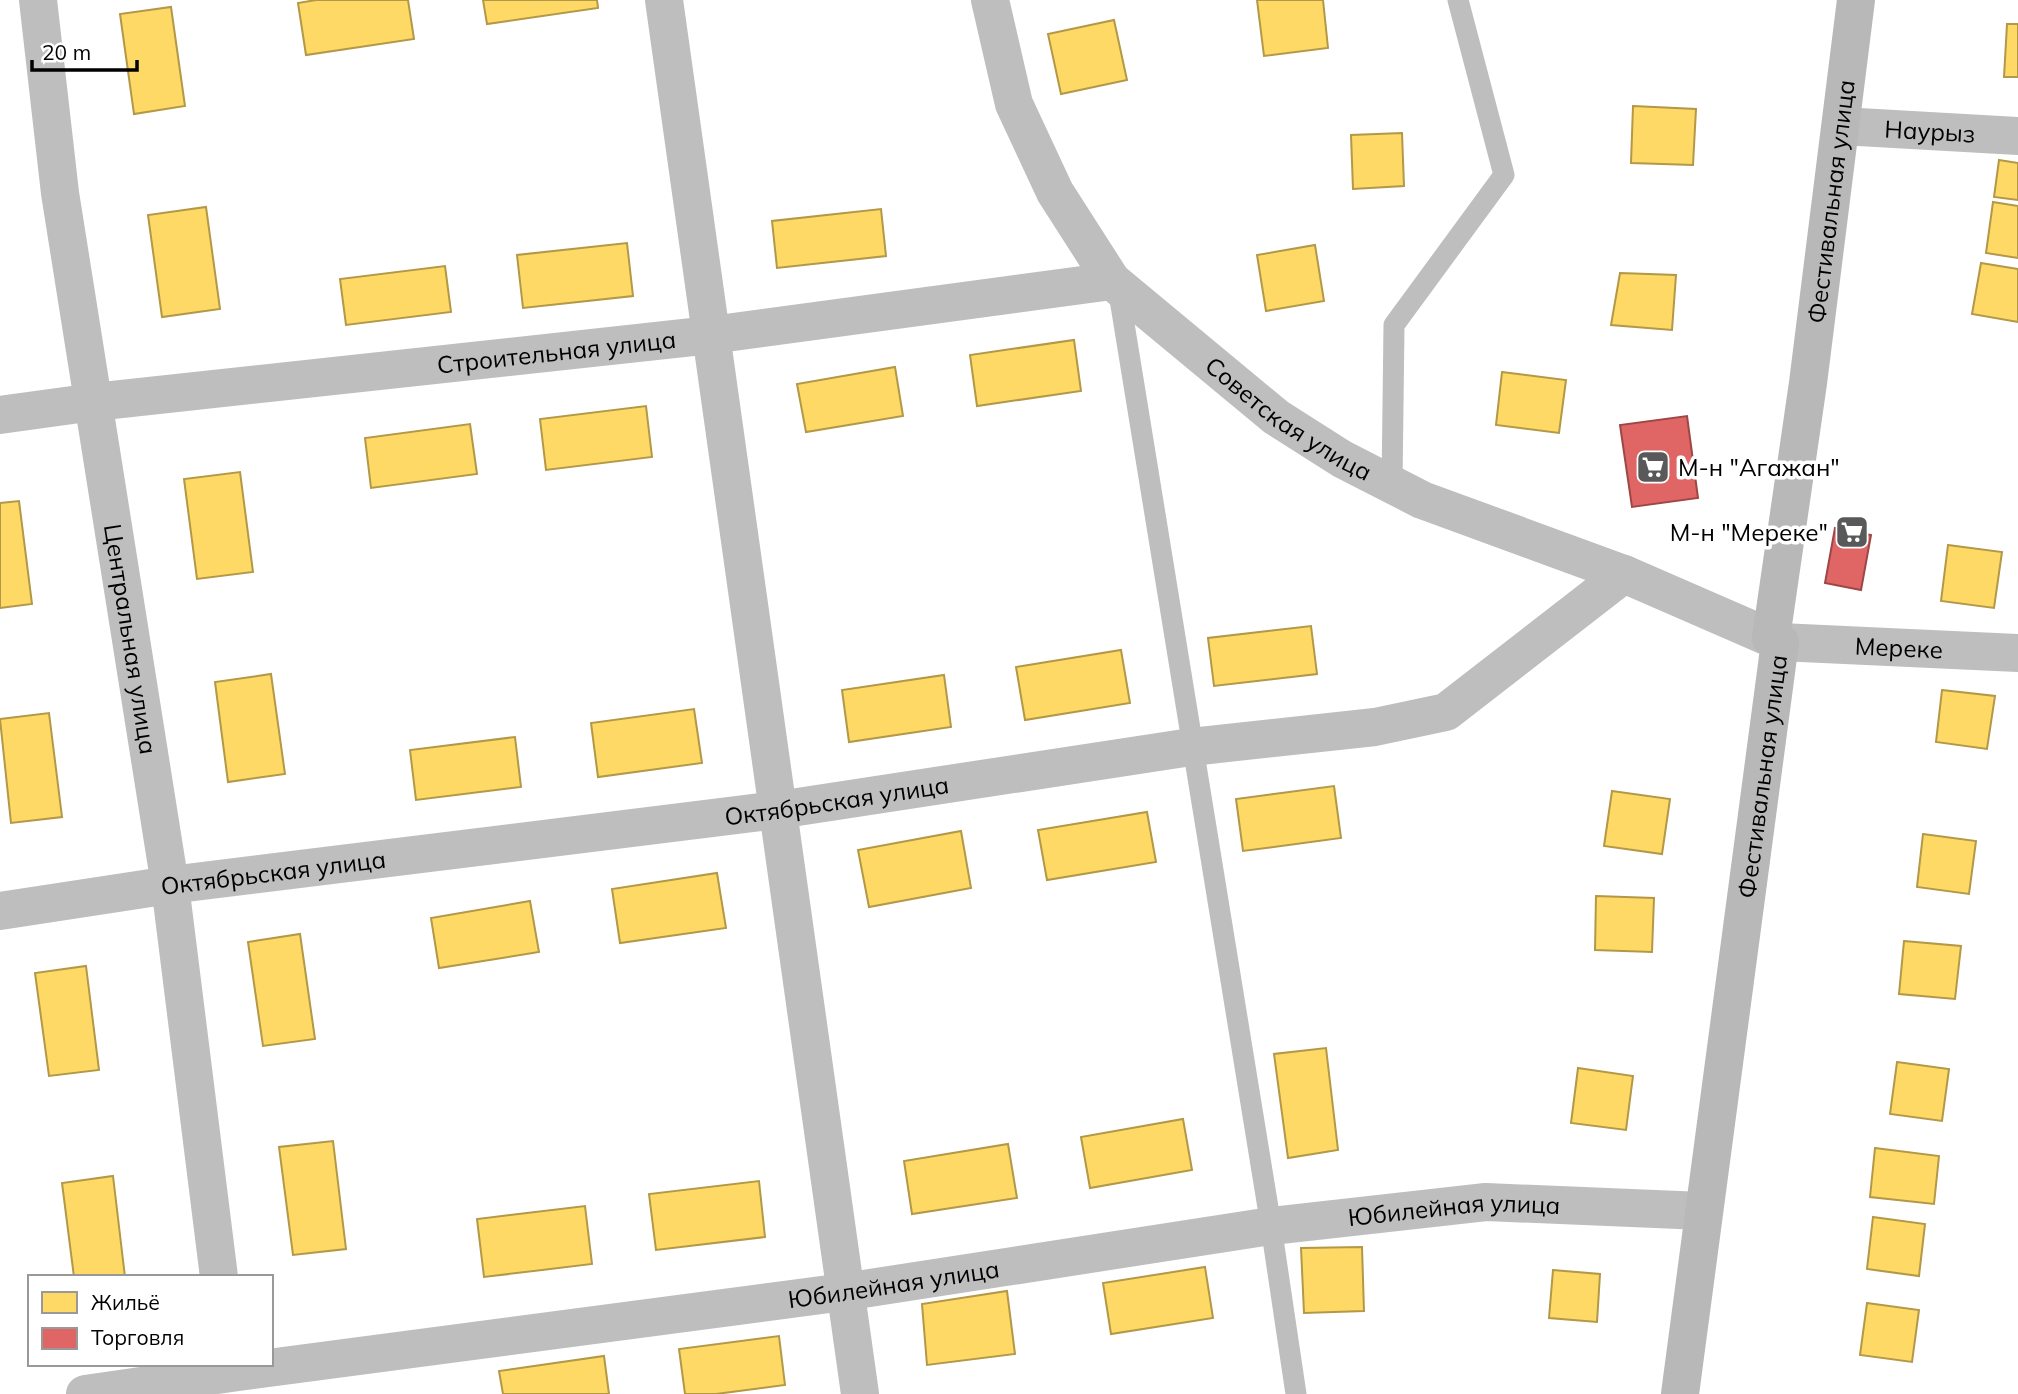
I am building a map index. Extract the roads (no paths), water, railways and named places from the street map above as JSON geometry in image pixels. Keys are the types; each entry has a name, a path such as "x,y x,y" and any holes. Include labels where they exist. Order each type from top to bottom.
{"street":[{"name":"Центральная улица","path":"38,0 60,192 170,885 219,1275"},
{"path":"664,0 860,1394"},
{"name":"Советская улица","path":"990,0 1014,104 1055,192 1115,284 1276,417 1342,459 1422,500 1624,574 1775,640"},
{"name":"Фестивальная улица","path":"1681,1394 1856,0"},
{"name":"Наурыз","path":"1841,126 2018,136"},
{"name":"Строительная улица","path":"0,415 94,402 712,335 1115,284"},
{"name":"Октябрьская улица","path":"0,911 170,885 778,810 1191,747 1375,727 1446,712 1624,574"},
{"name":"Мереке","path":"1775,640 2018,653"},
{"name":"Юбилейная улица","path":"85,1394 232,1377 844,1292 1272,1226 1486,1202 1703,1211"}],"lane":[{"path":"1392,485 1394,325 1504,175 1458,0"},
{"path":"1115,284 1272,1226 1296,1394"}],"place":[{"name":"М-н \"Агажан\"","path":"1653,467"},
{"name":"М-н \"Мереке\"","path":"1852,532"}]}
